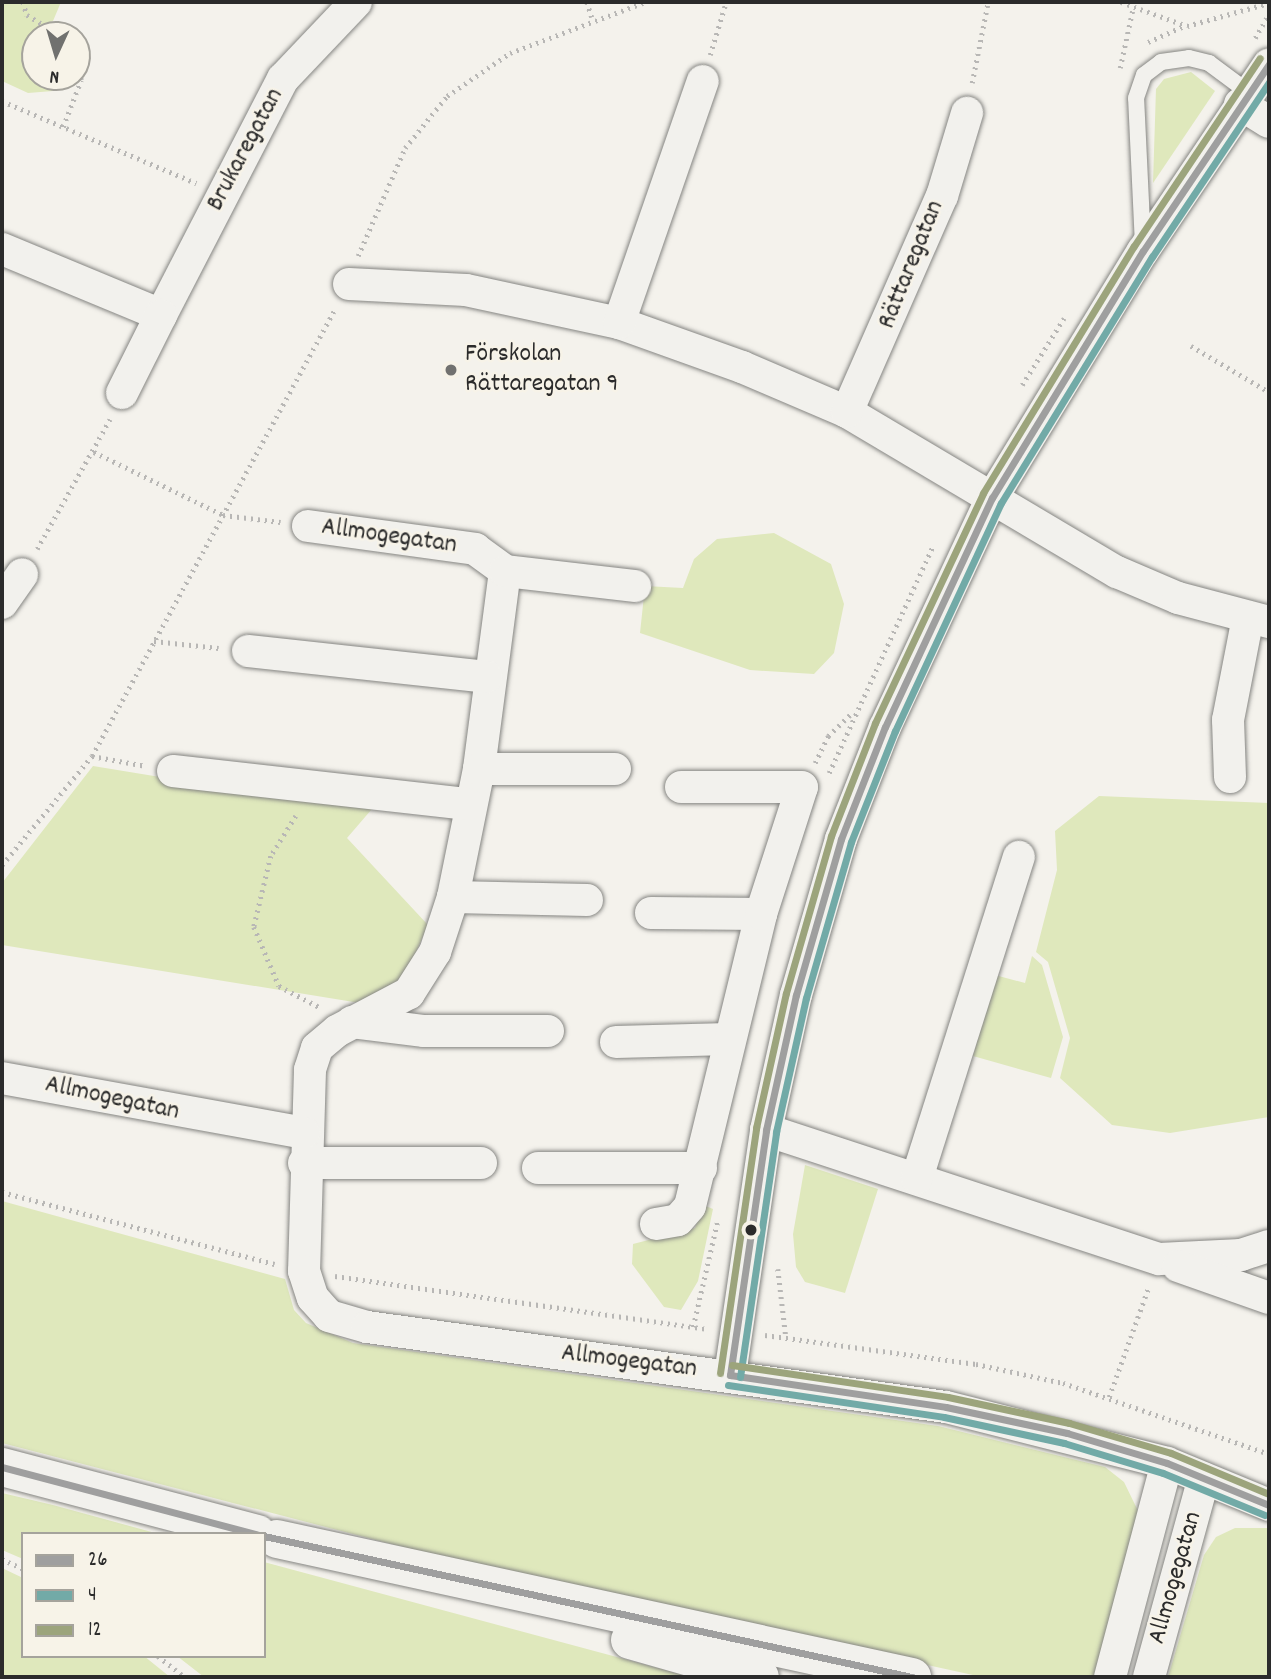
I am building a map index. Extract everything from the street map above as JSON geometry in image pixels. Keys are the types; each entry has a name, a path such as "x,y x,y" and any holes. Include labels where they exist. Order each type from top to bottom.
{"main road":[{"path":"2,1468 250,1532"},
{"path":"266,1536 760,1677"},
{"path":"266,1536 912,1677"}],"street":[{"name":"Brukaregatan","path":"122,393 283,79 356,2"},
{"path":"730,1375 766,1130 841,839 992,498 1143,251 1269,64"},
{"path":"619,323 703,81"},
{"path":"1244,98 1269,122"},
{"name":"Rättaregatan","path":"847,412 942,195 967,113"},
{"path":"2,249 161,315"},
{"path":"349,284 466,290 619,323 847,412 1117,572 1259,619 1228,720 1230,777"},
{"name":"Allmogegatan","path":"308,526 475,549 505,571 635,586"},
{"path":"424,1031 409,993 435,952 453,897 468,804 479,769 487,677 505,571"},
{"path":"2,603 22,574"},
{"path":"248,651 487,677"},
{"path":"479,769 615,769"},
{"path":"173,771 468,804"},
{"path":"656,1224 686,1214 701,1168 729,1039 761,914 802,788 681,787"},
{"path":"917,1178 1019,857"},
{"path":"453,897 587,900"},
{"path":"651,913 761,914"},
{"name":"Allmogegatan","path":"409,993 352,1022 317,1048 304,1148 304,1271 313,1298 329,1316 367,1327 946,1406 1167,1463 1269,1505"},
{"path":"352,1022 424,1031 548,1031"},
{"path":"616,1042 729,1039"},
{"name":"Allmogegatan","path":"2,1078 304,1148 481,1163"},
{"path":"766,1130 917,1178 1269,1298"},
{"path":"538,1168 701,1168"},
{"path":"1159,1259 1241,1255 1269,1246"},
{"name":"Allmogegatan","path":"1110,1677 1167,1463"},
{"name":"Allmogegatan","path":"1149,1677 1204,1478"}],"lane":[{"path":"1143,251 1136,98 1144,75 1161,62 1189,58 1209,64 1244,98"}],"path":[{"path":"23,2 27,15 37,21"},
{"path":"587,2 592,17"},
{"path":"2,865 92,756 349,284 383,191 405,148 447,96 510,53 592,17 645,2"},
{"path":"703,81 726,2"},
{"path":"967,113 988,2"},
{"path":"1121,2 1186,26 1269,2"},
{"path":"63,127 77,91"},
{"path":"2,101 222,194"},
{"path":"1191,346 1269,392"},
{"path":"22,574 94,452 122,393"},
{"path":"94,452 223,515 308,526"},
{"path":"154,641 248,651"},
{"path":"802,788 828,736 857,709"},
{"path":"92,756 173,771"},
{"path":"342,789 286,825 260,888 254,927 279,986 352,1022"},
{"path":"2,1192 304,1271 976,1364 1109,1397 1269,1454"},
{"path":"1109,1397 1159,1259"},
{"path":"778,1264 786,1337"},
{"path":"2,1559 21,1568"},
{"path":"161,1658 185,1677"}],"green space":[{"path":"2,2 61,2 53,21 21,21 21,90 2,81"},
{"path":"1191,72 1215,91 1153,183 1156,89 1164,79"},
{"path":"774,533 831,564 844,604 834,653 814,674 750,670 640,633 645,586 683,588 694,559 717,539"},
{"path":"93,766 263,794 378,802 347,838 428,925 404,979 366,1004 2,945 2,883"},
{"path":"1099,796 1269,803 1269,1117 1170,1133 1112,1125 1060,1078 1070,1038 1048,962 1036,952 1057,870 1055,831"},
{"path":"1032,956 1042,965 1063,1037 1051,1078 973,1056 995,975 1025,983"},
{"path":"805,1165 878,1189 845,1293 805,1282 796,1267 793,1234"},
{"path":"2,1201 285,1279 294,1310 306,1323 353,1343 938,1426 1105,1467 1124,1482 1141,1517 1103,1663 1092,1677 982,1677 480,1567 2,1443"},
{"path":"703,1205 713,1209 698,1281 681,1310 664,1307 632,1264 633,1244 695,1228"},
{"path":"2,1493 152,1532 21,1532 21,1558 2,1550"},
{"path":"1235,1528 1269,1528 1269,1677 1168,1677 1204,1555 1216,1537"},
{"path":"266,1563 691,1677 204,1677 180,1658 266,1658"},
{"path":"2,1568 21,1577 21,1658 146,1658 170,1677 2,1677"}],"transit line":[{"name":"12","path":"720,1373 756,1128 786,993 831,836 875,723 983,493 1134,246 1260,58"},
{"name":"26","path":"730,1375 766,1130 796,995 841,839 885,727 992,498 1143,251 1269,64"},
{"name":"4","path":"740,1377 776,1132 806,998 851,842 895,731 1001,503 1152,257 1269,82"},
{"name":"12","path":"732,1365 948,1397 1069,1423 1171,1453 1269,1494"},
{"name":"26","path":"730,1375 946,1407 1067,1433 1167,1463 1269,1505"},
{"name":"4","path":"728,1385 944,1417 1064,1443 1163,1473 1265,1515"},
{"name":"26","path":"2,1467 248,1532"},
{"name":"26","path":"266,1536 912,1677"}],"place":[{"name":"Förskolan Rättaregatan 9","path":"451,370"}]}
